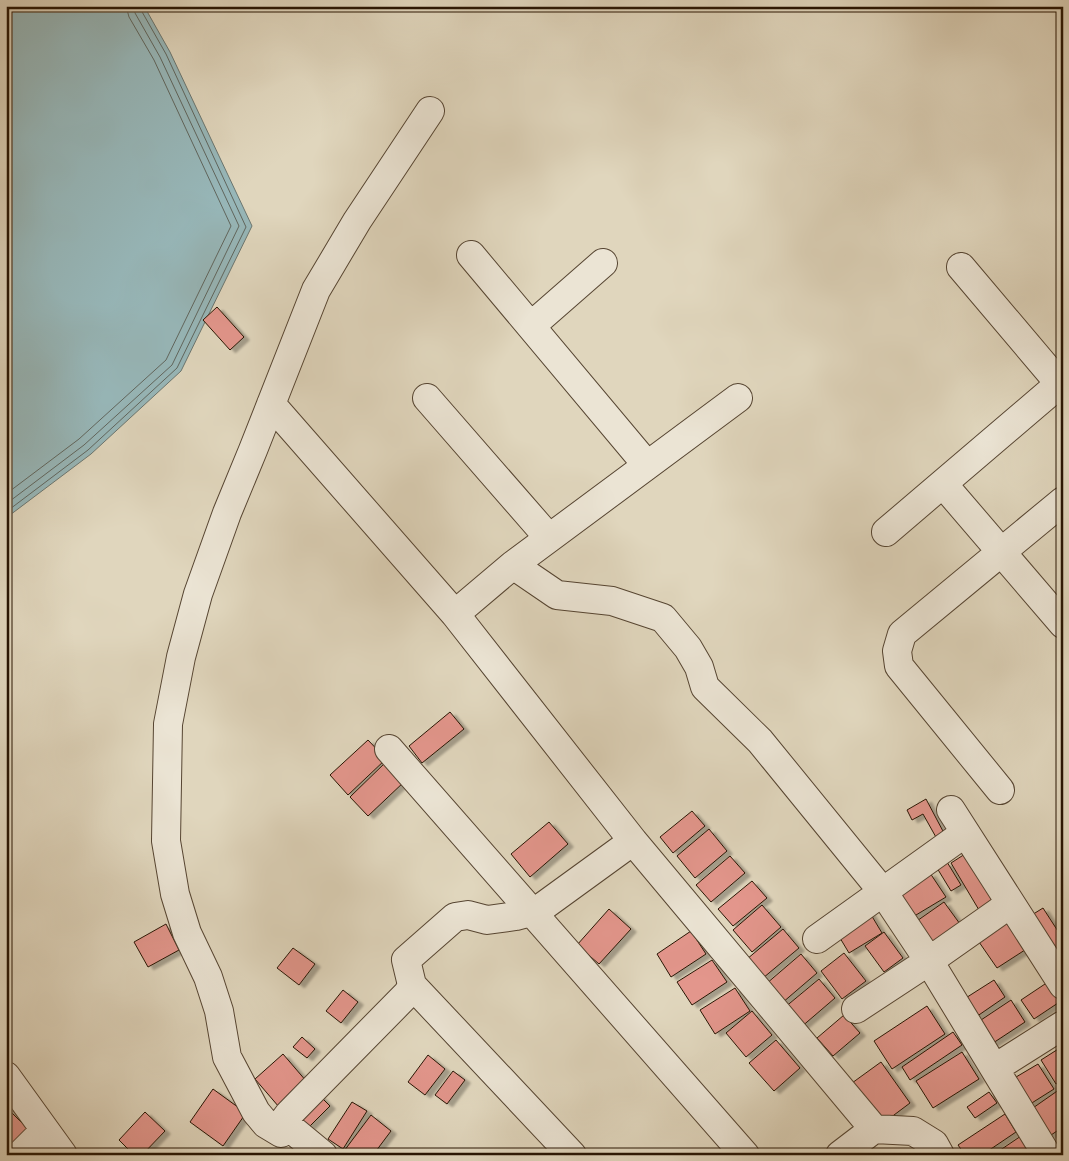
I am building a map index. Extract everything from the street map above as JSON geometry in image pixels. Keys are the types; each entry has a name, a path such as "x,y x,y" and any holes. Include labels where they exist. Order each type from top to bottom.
{"street":[{"path":"322,1155 280,1137 266,1124 256,1112 227,1056 220,1011 208,977 187,933 175,894 166,841 168,724 181,657 198,594 227,513 316,290 362,214 430,111"},
{"path":"471,255 647,465"},
{"path":"531,326 603,263"},
{"path":"886,532 1061,383 961,267"},
{"path":"427,398 549,538"},
{"path":"456,614 513,565 738,398"},
{"path":"271,404 456,614 633,841 874,1129"},
{"path":"943,484 1063,624"},
{"path":"1000,790 899,666 897,650 902,634 1063,501"},
{"path":"513,565 557,596 612,601 662,618 688,648 699,666 704,687 760,741 883,892 929,961 1047,1155"},
{"path":"389,749 745,1155"},
{"path":"951,810 1063,986"},
{"path":"817,940 966,833"},
{"path":"572,1155 412,985 406,960 454,917 468,915 486,920 538,910 633,841"},
{"path":"856,1008 929,961 1010,904"},
{"path":"280,1137 312,1090 408,993 412,985"},
{"path":"995,1068 1063,1025"},
{"path":"7,1080 63,1155"},
{"path":"840,1155 874,1129 913,1131 934,1144 940,1155"},
{"path":"20,1155 44,1131"}],"water":[{"path":"6,6 144,6 170,52 252,226 181,371 91,454 6,518"}],"building":[{"path":"217,307 244,337 230,350 203,320"},
{"path":"450,712 464,729 422,763 409,746"},
{"path":"368,740 386,759 348,795 330,775"},
{"path":"387,761 405,781 368,816 350,797"},
{"path":"926,799 945,835 937,839 923,814 912,820 907,810"},
{"path":"692,811 705,826 673,853 660,837"},
{"path":"549,822 568,844 530,877 511,854"},
{"path":"709,829 727,851 695,878 677,856"},
{"path":"965,854 993,902 979,910 951,863"},
{"path":"730,856 745,873 711,902 696,885"},
{"path":"947,862 961,885 951,891 937,868"},
{"path":"930,873 946,897 906,921 891,897"},
{"path":"752,881 767,898 733,926 718,909"},
{"path":"944,902 960,924 930,945 914,923"},
{"path":"762,905 781,927 752,952 733,930"},
{"path":"867,908 882,933 849,953 834,928"},
{"path":"1043,908 1063,939 1063,975 1027,918"},
{"path":"609,909 631,929 599,964 577,945"},
{"path":"1010,921 1028,948 997,968 979,942"},
{"path":"166,924 179,950 148,967 134,942"},
{"path":"783,929 799,948 763,978 747,959"},
{"path":"691,931 706,954 671,977 657,954"},
{"path":"884,932 903,958 884,972 865,946"},
{"path":"293,948 315,964 299,985 277,968"},
{"path":"844,953 866,981 842,999 821,971"},
{"path":"801,954 817,973 782,1003 766,984"},
{"path":"712,960 727,982 692,1005 677,982"},
{"path":"819,979 835,998 800,1028 784,1008"},
{"path":"994,980 1005,997 973,1019 961,1001"},
{"path":"1048,982 1061,1001 1034,1019 1021,1000"},
{"path":"735,988 750,1011 715,1034 700,1010"},
{"path":"343,990 358,1002 341,1023 326,1011"},
{"path":"1011,1000 1025,1022 990,1045 975,1024"},
{"path":"927,1006 945,1034 892,1069 874,1041"},
{"path":"752,1011 772,1035 746,1057 726,1033"},
{"path":"844,1015 860,1033 833,1056 817,1038"},
{"path":"953,1032 962,1045 910,1080 902,1067"},
{"path":"302,1037 315,1049 307,1058 293,1047"},
{"path":"776,1040 800,1068 774,1091 749,1063"},
{"path":"1063,1046 1063,1080 1056,1084 1041,1060"},
{"path":"962,1052 979,1079 933,1108 916,1081"},
{"path":"283,1054 307,1082 279,1107 255,1079"},
{"path":"428,1055 445,1069 425,1095 408,1082"},
{"path":"881,1062 910,1103 882,1124 852,1083"},
{"path":"1038,1064 1054,1089 1027,1106 1011,1080"},
{"path":"453,1071 465,1080 447,1104 435,1095"},
{"path":"1063,1087 1063,1127 1048,1137 1030,1110"},
{"path":"213,1089 246,1113 223,1146 190,1122"},
{"path":"315,1091 330,1106 309,1127 294,1112"},
{"path":"989,1092 997,1103 975,1118 967,1107"},
{"path":"352,1102 367,1111 343,1149 328,1139"},
{"path":"6,1107 31,1132 14,1149 6,1141"},
{"path":"145,1112 165,1131 142,1155 134,1155 119,1140"},
{"path":"1005,1114 1016,1132 982,1155 965,1155 958,1145"},
{"path":"371,1115 391,1131 373,1155 341,1155"},
{"path":"1021,1136 1029,1149 1020,1155 993,1155"}]}
